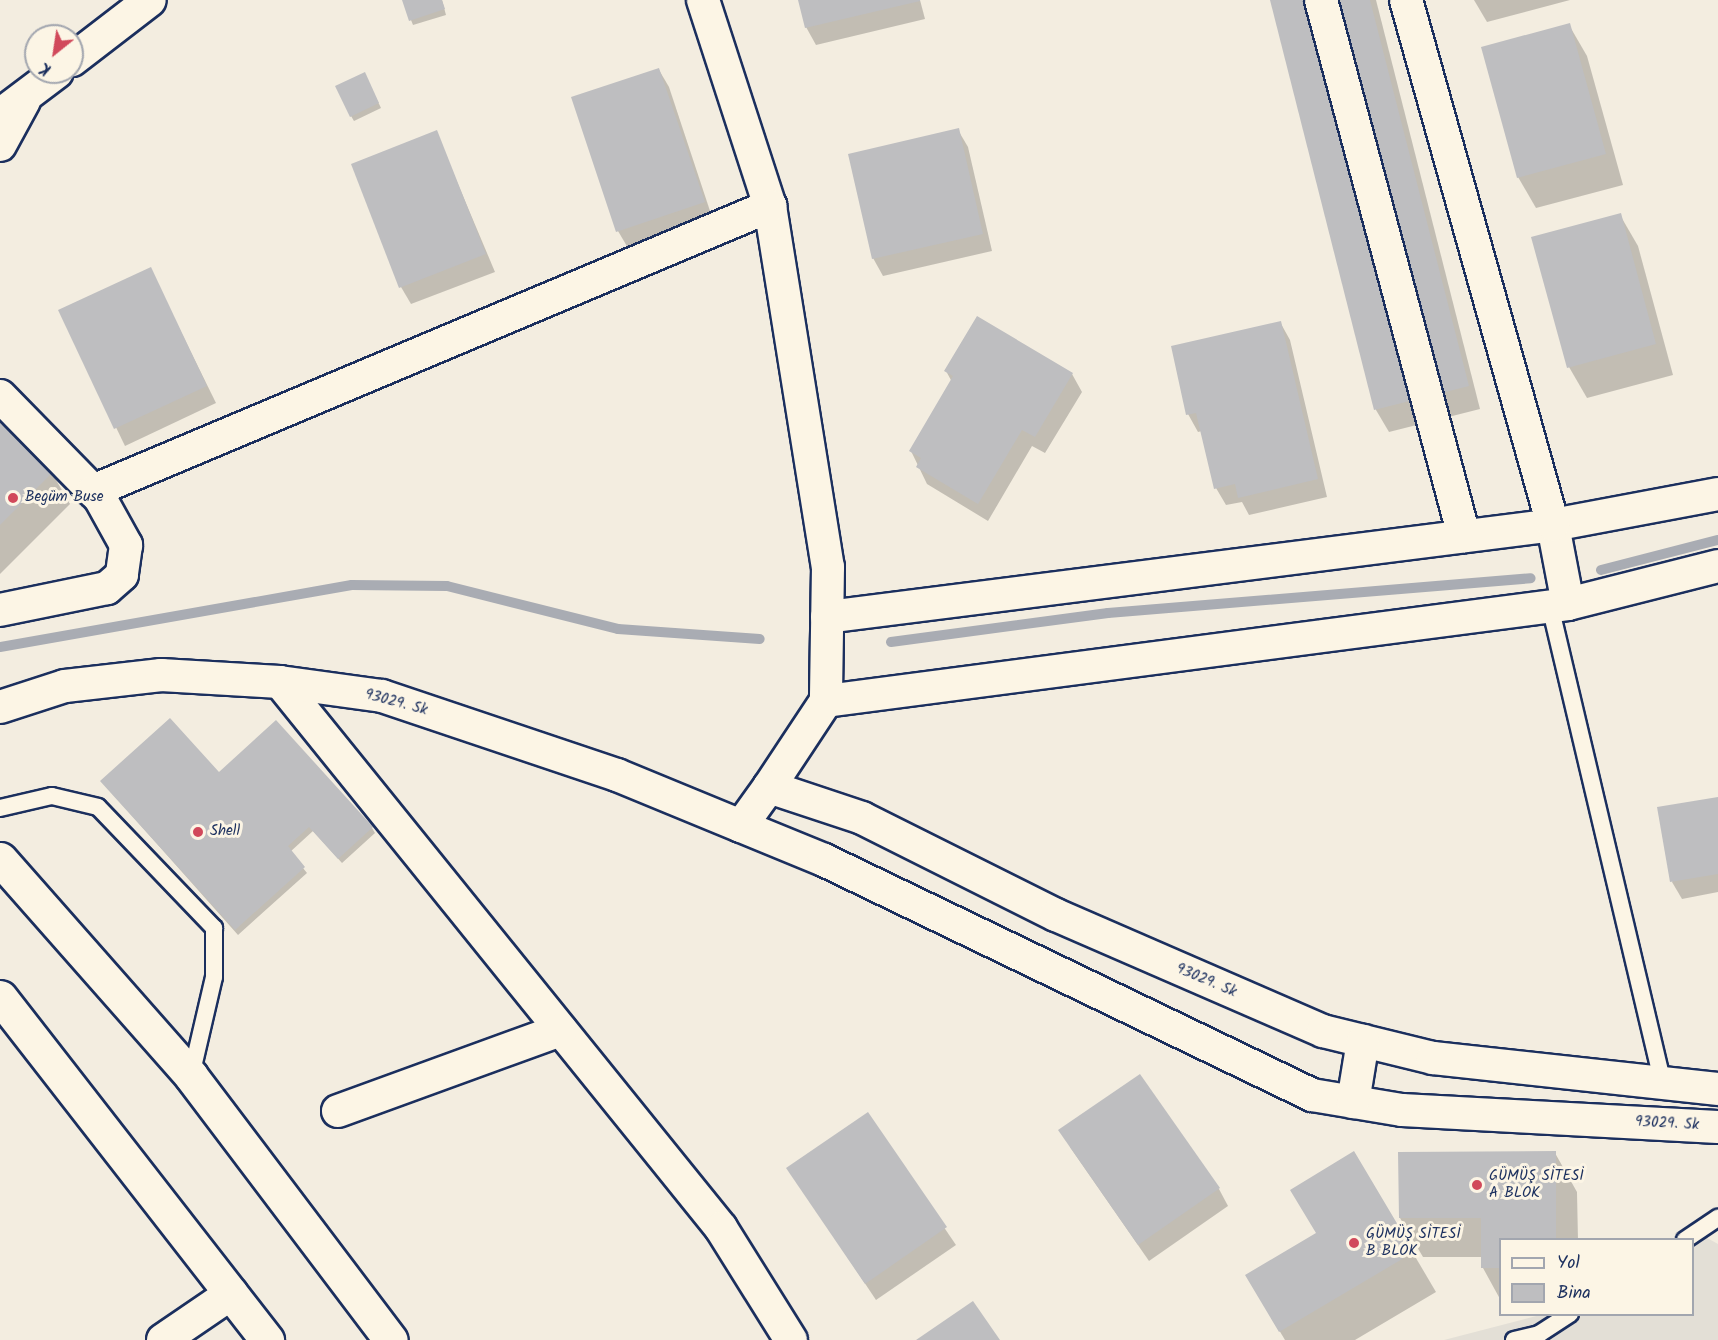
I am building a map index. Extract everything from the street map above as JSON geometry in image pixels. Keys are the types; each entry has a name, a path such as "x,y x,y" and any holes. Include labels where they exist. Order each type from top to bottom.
{"main road":[{"path":"0,859 191,1076 391,1340"},
{"path":"0,997 267,1340"}],"street":[{"path":"84,51 150,0"},
{"path":"703,0 770,206 828,567 826,701 741,826"},
{"path":"1321,0 1464,536"},
{"path":"1406,0 1553,525 1559,605"},
{"path":"0,116 41,84"},
{"path":"0,145 29,93"},
{"path":"93,490 770,206"},
{"path":"0,396 93,490 126,545 122,575 107,588 0,610"},
{"path":"827,617 1553,525 1718,494"},
{"path":"826,701 1559,605 1718,567"},
{"name":"93029. Sk","path":"0,707 65,686 161,675 280,682 382,696 617,776 824,860 1311,1095 1402,1110 1718,1127"},
{"path":"280,682 721,1228 791,1340"},
{"name":"93029. Sk","path":"769,787 862,818 1056,915 1323,1031 1433,1058 1718,1089"},
{"path":"1033,960 1056,915"},
{"path":"338,1111 561,1030"},
{"path":"1353,1102 1363,1041"},
{"path":"163,1340 232,1293"}],"lane":[{"path":"1559,605 1662,1082"},
{"path":"0,808 52,796 98,807 214,928 214,977 191,1076"},
{"path":"1687,1238 1718,1218"},
{"path":"1514,1340 1539,1334 1567,1316"}],"shaded area":[{"path":"1698,1233 1718,1244 1718,1340 1444,1340 1536,1316 1694,1316 1694,1238"}],"building":[{"path":"402,0 442,0 445,9 409,21"},
{"path":"798,0 920,0 920,1 805,28"},
{"path":"1270,0 1370,0 1469,386 1374,410"},
{"path":"1570,23 1606,154 1517,178 1481,47"},
{"path":"659,68 705,202 616,232 571,97"},
{"path":"365,72 379,103 350,117 335,86"},
{"path":"959,128 983,234 872,259 848,154"},
{"path":"437,130 486,254 399,288 351,164"},
{"path":"1621,213 1656,344 1567,368 1531,237"},
{"path":"151,267 207,386 114,429 58,310"},
{"path":"977,316 1073,373 1035,437 1022,430 978,504 916,467 921,458 909,451 953,376 944,371"},
{"path":"1281,321 1318,479 1238,498 1235,484 1214,489 1196,413 1186,415 1171,346"},
{"name":"Begüm Buse","path":"0,423 53,472 0,525"},
{"path":"170,718 219,772 276,720 373,827 338,859 309,827 288,846 305,867 235,930 100,781"},
{"path":"1718,797 1718,874 1670,882 1657,807"},
{"path":"1140,1074 1220,1188 1138,1245 1058,1130"},
{"path":"868,1112 947,1227 865,1284 786,1168"},
{"name":"GÜMÜŞ SİTESİ B BLOK","path":"1354,1151 1414,1252 1279,1332 1245,1275 1316,1233 1290,1190"},
{"name":"GÜMÜŞ SİTESİ A BLOK","path":"1556,1151 1556,1238 1499,1238 1499,1268 1481,1268 1481,1218 1399,1218 1398,1152"},
{"path":"973,1301 1000,1340 916,1340"}],"waterway":[{"path":"1601,570 1718,540"},
{"path":"891,642 1108,613 1531,578"},
{"path":"0,647 352,585 447,586 618,629 760,639"}],"place":[{"name":"Begüm Buse","path":"13,498"},
{"name":"Shell","path":"198,832"},
{"name":"GÜMÜŞ SİTESİ A BLOK","path":"1477,1185"},
{"name":"GÜMÜŞ SİTESİ B BLOK","path":"1354,1243"}]}
